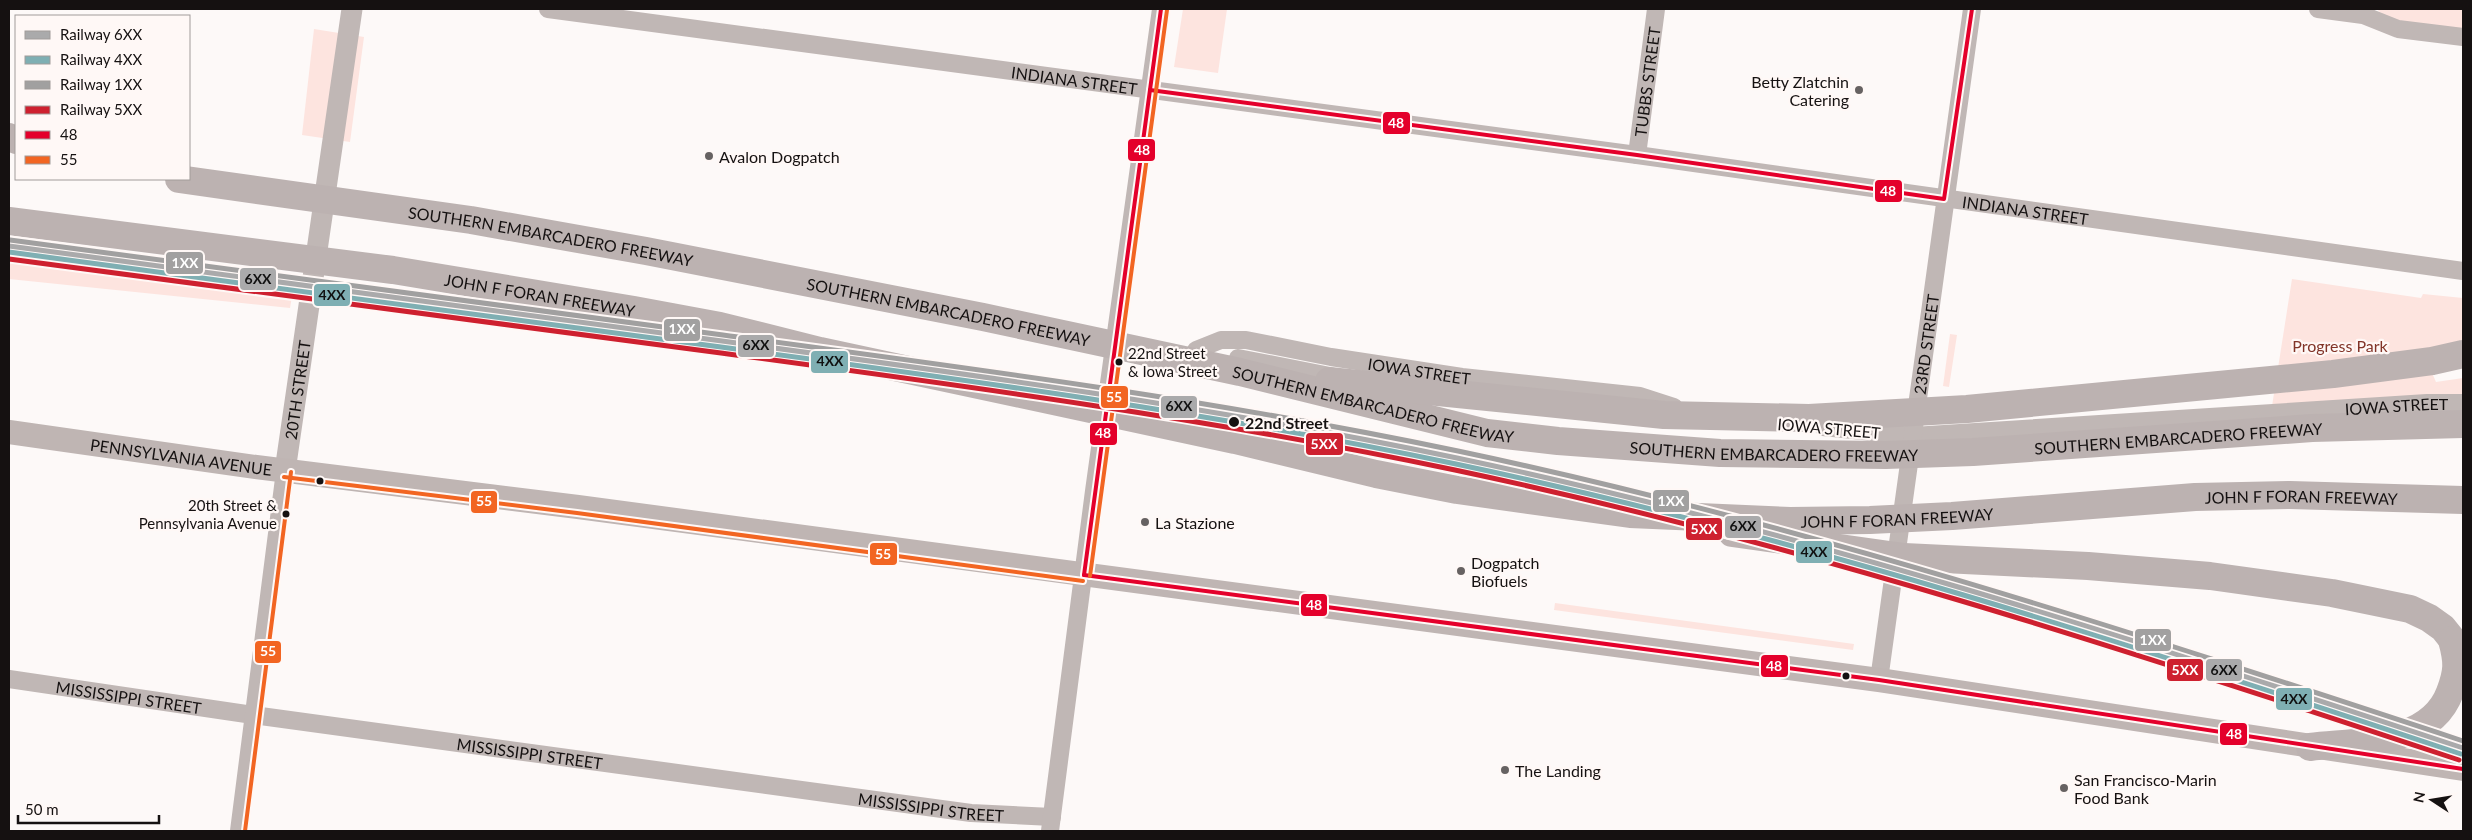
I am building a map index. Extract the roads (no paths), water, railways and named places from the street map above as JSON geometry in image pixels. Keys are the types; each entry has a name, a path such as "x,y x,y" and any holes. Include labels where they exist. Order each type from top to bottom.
{"highway":[{"name":"SOUTHERN EMBARCADERO FREEWAY","path":"186,180 471,220 728,267 983,317 1240,372 1487,433 1636,448 1720,453 1886,455 1954,453 2312,428 2463,424"},
{"name":"JOHN F FORAN FREEWAY","path":"9,221 198,244 465,281 720,326 829,353 1235,440 1376,474 1548,504 1630,514 1810,520 1952,516 2195,497 2290,495 2463,500"},
{"path":"9,236 198,244"},
{"path":"1240,372 1664,415 1809,418 1967,409 2333,374 2432,361 2463,354"},
{"path":"1548,504 1787,542 1904,558 2088,566 2210,576 2332,592 2410,609 2444,628 2458,646 2458,662 2455,679 2448,697 2438,714 2424,726 2406,734 2310,747"}],"main road":[{"name":"PENNSYLVANIA AVENUE","path":"9,432 285,471 578,507 1084,576 1879,680 2463,769"}],"street":[{"name":"20TH STREET","path":"239,831 303,340 352,9"},
{"name":"INDIANA STREET","path":"548,9 1637,155 2463,271"},
{"path":"1051,824 1099,453 1161,9"},
{"name":"TUBBS STREET","path":"1637,155 1656,9"},
{"name":"23RD STREET","path":"1879,680 1944,198 1972,9"},
{"path":"2318,9 2363,12 2398,28 2463,37"},
{"name":"IOWA STREET","path":"1114,346 1196,350 1221,340 1246,340 1331,357 1462,377 1640,396 1703,416 1913,436 2427,403 2463,403"},
{"name":"MISSISSIPPI STREET","path":"9,679 253,715 1051,824"}],"rail line":[{"name":"1XX","path":"10,240 1092,386 1275,416 1458,451 1713,511 1965,582 2090,620 2463,741"},
{"name":"6XX","path":"9,246 999,379 1183,407 1457,458 1712,518 1838,552 2214,666 2463,748"},
{"name":"4XX","path":"9,252 998,385 1182,413 1456,464 1711,524 1837,558 2088,633 2461,754"},
{"name":"5XX","path":"9,259 997,391 1181,419 1455,470 1709,530 1835,564 2086,639 2459,760"}],"place":[{"name":"Betty Zlatchin Catering","path":"1859,90"},
{"name":"Avalon Dogpatch","path":"709,156"},
{"name":"22nd Street & Iowa Street","path":"1119,362"},
{"name":"22nd Street","path":"1234,422"},
{"name":"20th Street & Pennsylvania Avenue","path":"286,514"},
{"name":"La Stazione","path":"1145,522"},
{"name":"Dogpatch Biofuels","path":"1461,571"},
{"name":"The Landing","path":"1505,770"},
{"name":"San Francisco-Marin Food Bank","path":"2064,788"}],"park label":[{"name":"Progress Park","path":"2340,345"}]}
